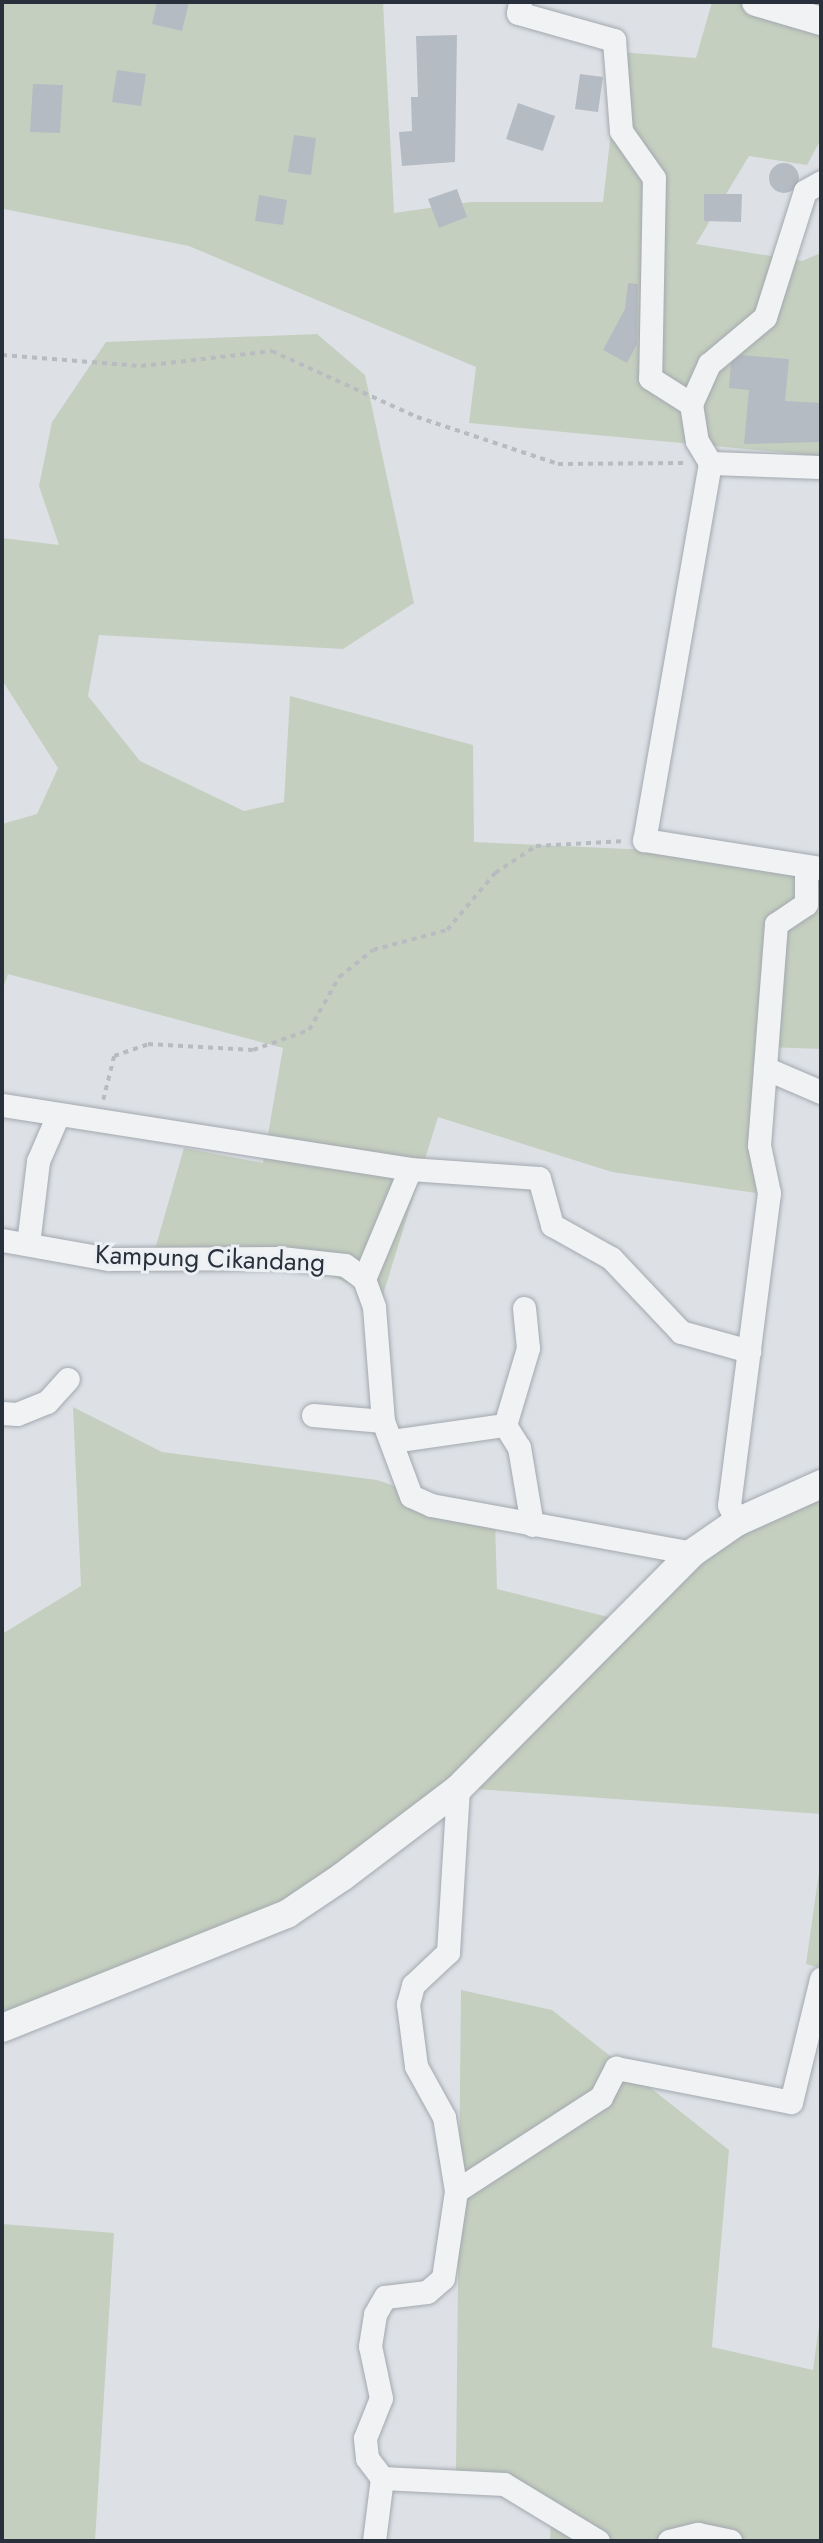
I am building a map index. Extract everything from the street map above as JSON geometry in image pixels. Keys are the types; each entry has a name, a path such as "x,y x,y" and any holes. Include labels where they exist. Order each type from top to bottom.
{"street":[{"path":"520,2 518,13 614,40 621,131 653,178 650,377 691,404"},
{"path":"756,2 821,21"},
{"path":"737,1522 729,1505 769,1192 759,1145 776,924 806,904 814,867 645,840 710,463 697,441 691,404 709,364 765,317 805,191 821,182"},
{"path":"710,463 821,467"},
{"path":"765,1068 821,1092"},
{"path":"2,1105 410,1169 539,1178 552,1225 611,1258 681,1332 749,1351"},
{"path":"28,1244 38,1161 58,1115"},
{"path":"410,1169 365,1279 373,1307 387,1431 411,1496 532,1525 692,1553"},
{"name":"Kampung Cikandang","path":"2,1240 110,1259 319,1262 345,1265 365,1279"},
{"path":"524,1308 528,1348 505,1425 519,1447 532,1525"},
{"path":"2,1413 17,1414 47,1402 68,1378"},
{"path":"313,1415 387,1431 505,1425"},
{"path":"2,2028 286,1914 458,1789 692,1553 737,1522 821,1484"},
{"path":"374,2541 382,2478 367,2458 365,2438 381,2398 370,2347 375,2314 385,2297 427,2292 443,2278 456,2191 444,2117 416,2066 408,2004 413,1985 448,1952 458,1789"},
{"path":"456,2191 601,2097 616,2068 791,2102 821,1979"},
{"path":"382,2478 504,2484 598,2541"},
{"path":"669,2541 698,2534 730,2541"}],"path":[{"path":"2,355 142,366 272,351 417,418 558,464 710,463"},
{"path":"98,1121 114,1055 148,1044 253,1050 309,1030 340,977 373,950 447,930 495,873 536,846 645,840"}],"green space":[{"path":"2,2 383,2 394,213 471,202 603,202 620,52 696,58 712,2 821,2 821,139 807,165 749,156 696,244 802,261 821,253 821,456 469,423 476,367 189,246 4,209"},
{"path":"317,334 365,375 414,603 343,649 99,635 88,696 140,761 244,811 284,802 290,696 473,745 474,842 821,858 821,1049 767,1047 756,1193 612,1172 438,1117 382,1298 272,1250 153,1256 184,1148 263,1163 283,1048 8,974 2,991 2,824 37,814 58,768 2,680 2,538 59,545 39,486 52,422 106,342"},
{"path":"73,1407 162,1452 377,1480 495,1520 497,1589 612,1618 821,1482 821,1814 449,1787 276,1920 2,2033 2,1634 81,1586"},
{"path":"821,1858 821,1968 806,1964"},
{"path":"461,1990 552,2010 729,2150 712,2347 813,2370 821,2311 821,2541 550,2541 552,2502 456,2470"},
{"path":"2,2224 114,2233 95,2541 2,2541"}],"building":[{"path":"157,2 189,2 182,31 152,24"},
{"path":"457,35 455,162 402,166 399,132 412,131 411,97 418,97 416,36"},
{"path":"117,70 146,74 141,106 112,102"},
{"path":"580,74 603,77 598,112 575,109"},
{"path":"33,84 63,85 60,133 30,132"},
{"path":"518,103 555,116 543,151 506,139"},
{"path":"294,135 316,138 311,175 288,172"},
{"path":"784,163 794,168 799,178 794,188 784,193 774,188 769,178 774,168"},
{"path":"457,189 467,217 439,228 428,199"},
{"path":"704,194 742,194 741,222 704,221"},
{"path":"259,195 287,200 283,225 255,221"},
{"path":"628,283 638,284 637,344 627,363 603,350 625,309"},
{"path":"741,355 789,359 785,401 821,403 821,442 744,444 749,390 729,388 731,363"}]}
